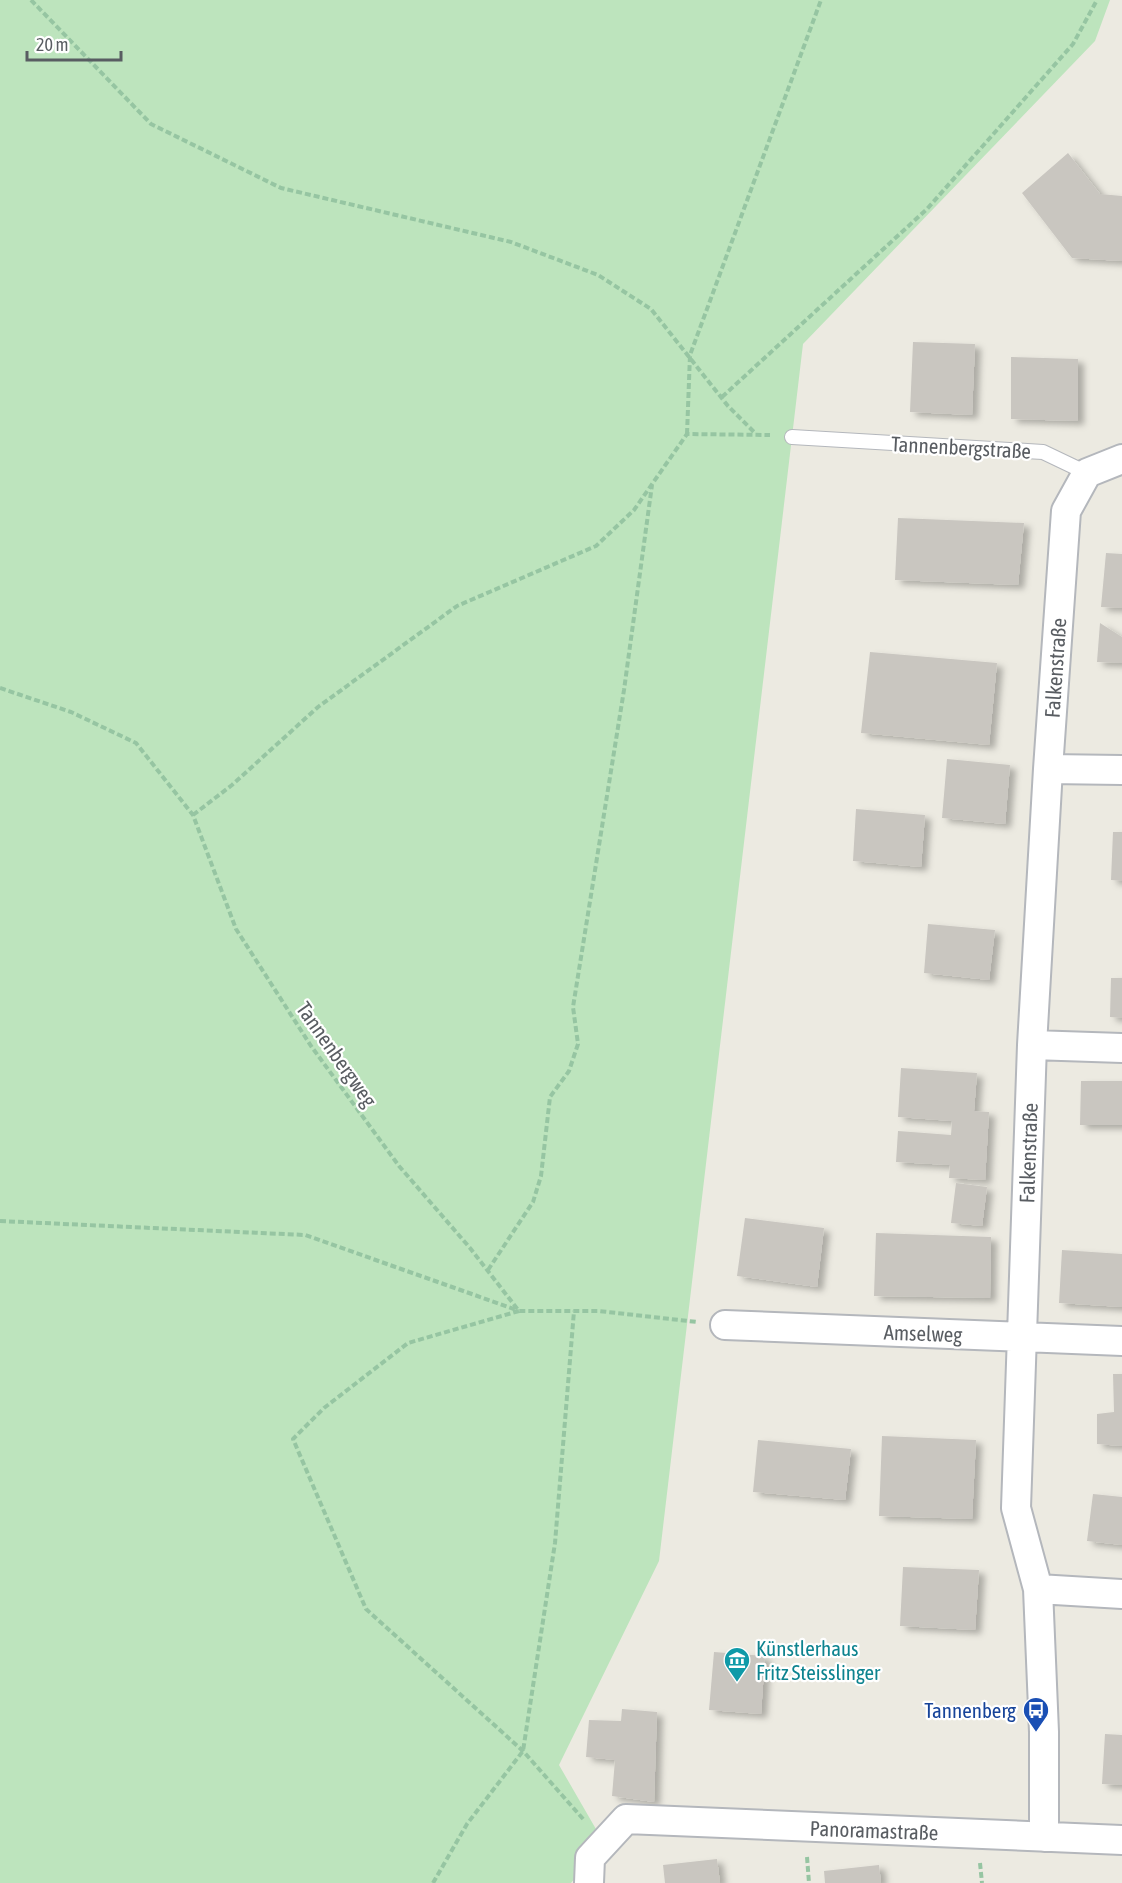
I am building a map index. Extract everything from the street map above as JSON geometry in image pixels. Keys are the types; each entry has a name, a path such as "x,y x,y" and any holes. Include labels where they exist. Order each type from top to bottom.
{"street":[{"path":"1087,473 1122,459"},
{"name":"Falkenstraße","path":"1044,1837 1044,1732 1038,1589 1017,1508 1021,1337 1032,1045 1066,511 1087,473"},
{"path":"1048,769 1122,770"},
{"path":"1032,1045 1122,1048"},
{"name":"Amselweg","path":"725,1325 1122,1341"},
{"path":"1038,1589 1122,1593"},
{"name":"Panoramastraße","path":"604,1843 627,1819 1122,1840"},
{"path":"589,1883 590,1858 604,1843"}],"lane":[{"name":"Tannenbergstraße","path":"792,437 1043,452 1087,473"}],"path":[{"path":"30,0 151,124 281,188 511,242 598,275 651,309 722,397 755,433"},
{"path":"193,816 232,785 318,707 457,606 596,546 634,510 687,434 690,355 822,0"},
{"path":"722,397 927,209 1073,44 1097,0"},
{"path":"687,434 755,433 792,437"},
{"path":"488,1270 532,1202 541,1176 550,1097 569,1071 578,1044 573,1007 624,690 652,485"},
{"name":"Tannenbergweg","path":"0,688 71,712 136,743 193,816 236,928 311,1046 399,1166 488,1270 519,1311"},
{"path":"0,1221 305,1235 519,1311"},
{"path":"604,1843 523,1751 366,1609 293,1439 324,1408 408,1343 519,1311 599,1311 725,1325"},
{"path":"433,1883 467,1824 523,1751 555,1543 574,1311"}],"green space":[{"path":"0,0 1110,0 1095,41 803,344 659,1561 559,1765 604,1843 571,1883 0,1883"}],"building":[{"path":"1068,153 1100,194 1122,196 1122,261 1072,258 1022,193"},
{"path":"913,342 975,344 972,415 910,412"},
{"path":"1011,357 1078,359 1078,421 1011,419"},
{"path":"898,518 1024,523 1018,585 895,580"},
{"path":"1106,553 1122,554 1122,608 1101,607"},
{"path":"1100,623 1122,637 1122,663 1097,662"},
{"path":"870,652 997,663 989,745 861,733"},
{"path":"947,759 1010,765 1005,824 942,818"},
{"path":"856,809 925,815 921,867 853,861"},
{"path":"1113,832 1122,832 1122,881 1111,880"},
{"path":"928,924 995,930 989,980 924,973"},
{"path":"1111,978 1122,978 1122,1018 1110,1017"},
{"path":"901,1068 977,1073 974,1111 989,1112 985,1180 949,1178 950,1165 896,1162 898,1131 951,1135 952,1121 898,1117"},
{"path":"1081,1081 1122,1081 1122,1125 1080,1125"},
{"path":"956,1183 987,1187 982,1226 951,1223"},
{"path":"745,1218 824,1228 817,1287 737,1276"},
{"path":"876,1233 991,1237 990,1298 874,1296"},
{"path":"1062,1250 1122,1254 1122,1307 1059,1303"},
{"path":"1113,1374 1122,1374 1122,1446 1097,1444 1097,1414 1114,1412"},
{"path":"882,1436 976,1440 972,1519 879,1516"},
{"path":"758,1440 851,1449 845,1500 753,1492"},
{"path":"1093,1494 1122,1497 1122,1545 1087,1541"},
{"path":"903,1567 979,1570 975,1630 900,1626"},
{"name":"Künstlerhaus Fritz Steisslinger","path":"714,1652 765,1656 761,1714 709,1710"},
{"path":"622,1709 657,1712 654,1802 612,1796 615,1760 586,1757 589,1720 621,1721"},
{"path":"1105,1734 1122,1735 1122,1785 1102,1784"},
{"path":"717,1859 720,1883 665,1883 663,1865"},
{"path":"879,1865 881,1883 825,1883 824,1871"}],"place":[{"name":"Künstlerhaus Fritz Steisslinger","path":"737,1683"},
{"name":"Tannenberg","path":"1036,1733"}]}
